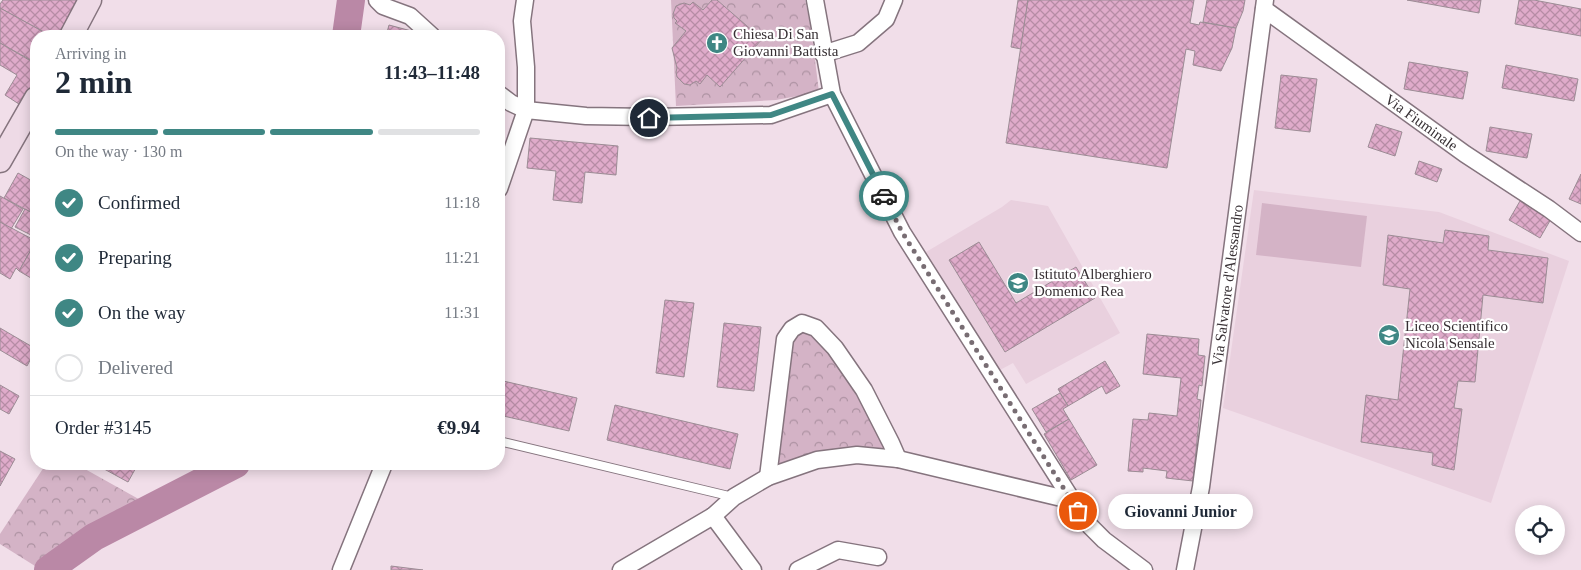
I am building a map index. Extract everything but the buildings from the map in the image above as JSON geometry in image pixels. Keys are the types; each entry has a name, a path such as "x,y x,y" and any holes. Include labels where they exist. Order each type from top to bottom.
{"main road":[{"path":"74,30 90,0"},
{"path":"0,160 30,115"}],"street":[{"path":"377,0 382,6 410,16 425,30"},
{"path":"505,171 526,110 526,67 522,21 525,0"},
{"path":"815,0 823,54 832,94 902,232 1070,500 1086,522 1104,540 1144,570"},
{"path":"823,54 858,43 886,19 894,0"},
{"name":"Via Fiuminale","path":"1264,5 1464,154 1548,209 1581,234"},
{"name":"Via Salvatore d'Alessandro","path":"1185,570 1201,487 1264,5"},
{"path":"505,98 526,110 586,116 649,118 771,115 832,94"},
{"path":"768,477 785,338 792,329 802,323 816,328 835,348 864,390 898,459"},
{"path":"620,570 712,516 734,497 768,477 817,460 857,455 898,459 1070,500"},
{"path":"341,570 382,470"},
{"path":"712,516 753,570"},
{"path":"798,570 838,550 878,558"}],"lane":[{"path":"505,442 734,497"}],"shaded area":[{"name":"Liceo Scientifico Nicola Sensale","path":"1254,190 1439,212 1569,261 1491,503 1223,408"},
{"name":"Istituto Alberghiero Domenico Rea","path":"1011,200 1048,206 1120,333 1026,384 1013,363 1000,370 926,252"}],"green space":[{"path":"671,0 805,0 811,28 819,92 776,100 676,106"},
{"path":"1262,203 1367,216 1361,267 1256,255"},
{"path":"801,333 812,333 834,360 886,449 855,446 835,449 777,464 794,336"},
{"path":"42,470 87,470 144,502 35,566 0,544 0,534"}],"waterway":[{"path":"347,30 351,0"},
{"path":"48,570 94,537 224,470"}],"way so far":[{"path":"884,196 902,232 1078,511"}],"place":[{"name":"Chiesa Di San Giovanni Battista","path":"717,43"},
{"name":"Istituto Alberghiero Domenico Rea","path":"1018,283"},
{"name":"Liceo Scientifico Nicola Sensale","path":"1389,335"},
{"name":"Giovanni Junior","path":"1078,511"}],"route":[{"path":"649,118 771,115 832,94 884,196"}]}
